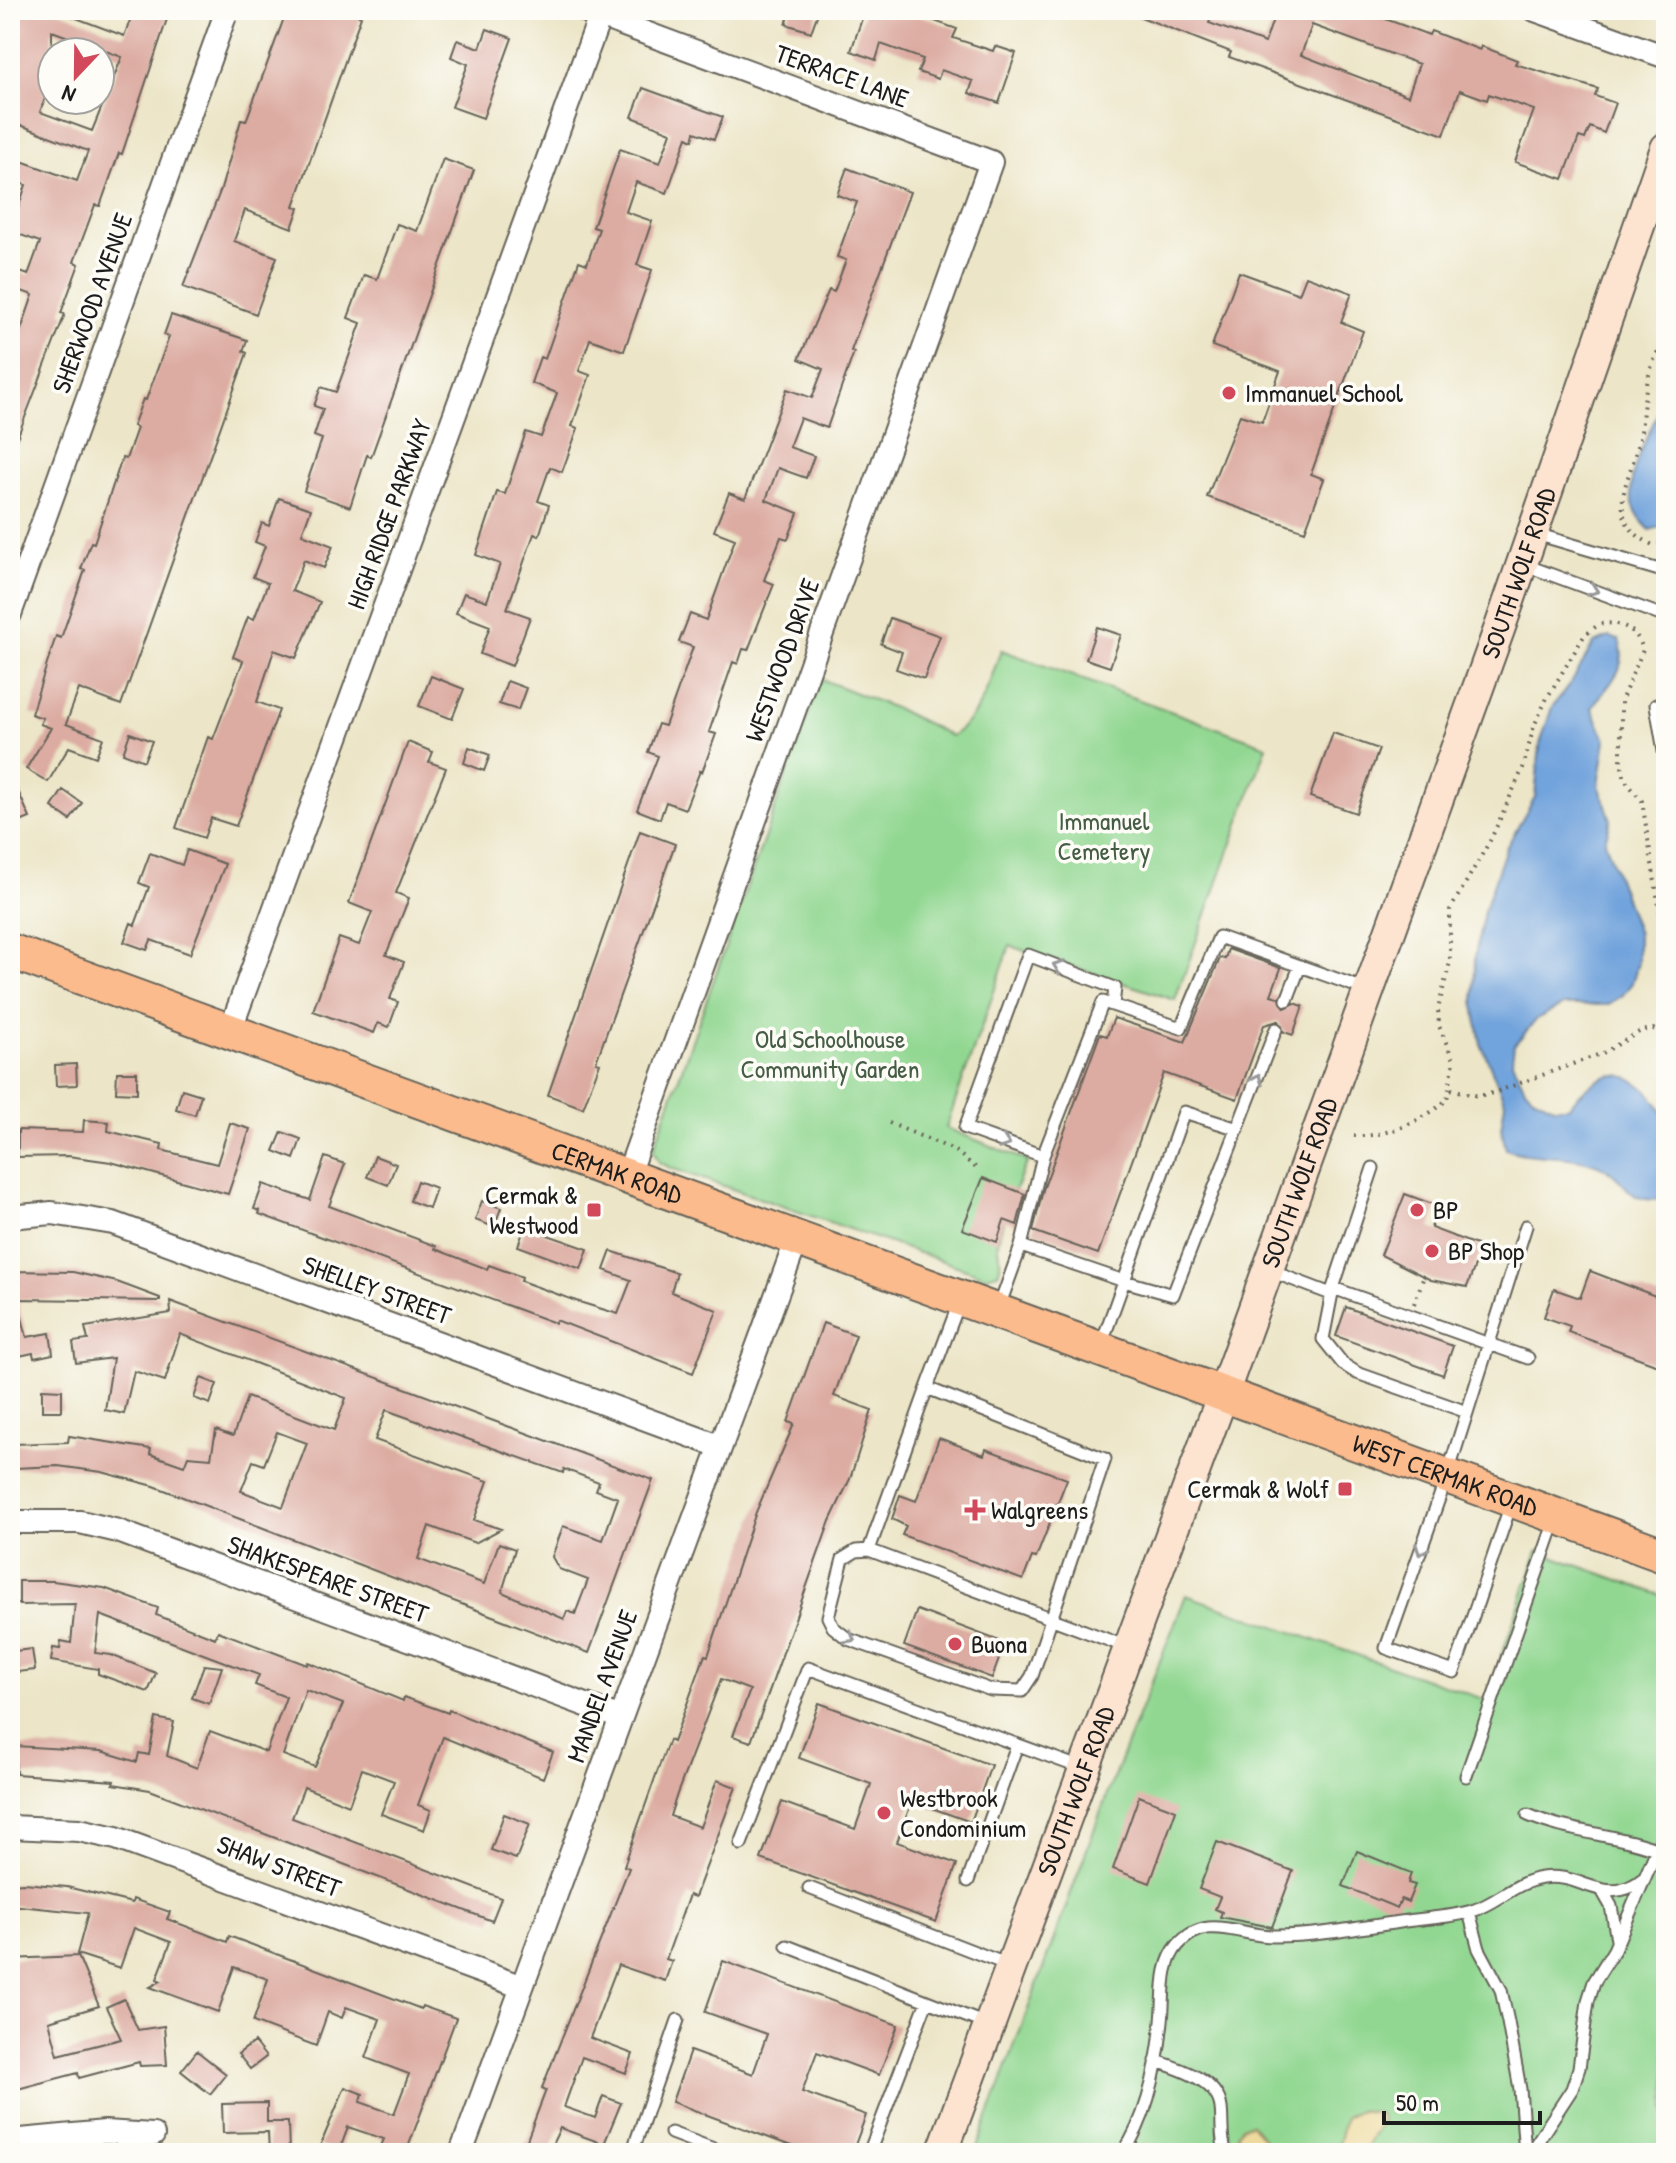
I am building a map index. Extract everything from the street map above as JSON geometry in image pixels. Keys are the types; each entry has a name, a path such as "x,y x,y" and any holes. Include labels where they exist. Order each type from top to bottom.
{"main road":[{"name":"SOUTH WOLF ROAD","path":"942,2153 1268,1270 1654,196 1666,148"},
{"name":"CERMAK ROAD","path":"10,951 1223,1394"},
{"name":"WEST CERMAK ROAD","path":"1223,1394 1666,1556"}],"street":[{"name":"SHERWOOD AVENUE","path":"10,614 227,10"},
{"path":"1535,10 1666,57"},
{"name":"TERRACE LANE","path":"592,13 991,162"},
{"name":"HIGH RIDGE PARKWAY","path":"230,1031 592,13"},
{"name":"WESTWOOD DRIVE","path":"627,1177 991,162"},
{"name":"SHELLEY STREET","path":"10,1217 52,1213 113,1223 719,1446"},
{"name":"MANDEL AVENUE","path":"461,2153 797,1239"},
{"name":"SHAKESPEARE STREET","path":"10,1522 80,1522 118,1531 621,1718"},
{"name":"SHAW STREET","path":"10,1827 79,1830 131,1842 522,1987"},
{"path":"10,2141 105,2132 153,2135"}],"lane":[{"path":"1532,533 1666,572"},
{"path":"1521,563 1666,617"},
{"path":"1666,708 1656,705 1666,763"},
{"path":"997,1312 1021,1246 1043,1156 1103,1002 1181,1028 1219,937 1368,990"},
{"path":"1043,1156 965,1128 1028,955 1115,988 1113,1005"},
{"path":"1287,1000 1300,966"},
{"path":"1021,1246 1173,1295 1276,1029"},
{"path":"1099,1349 1184,1112 1238,1129"},
{"path":"1373,1168 1332,1291 1323,1339 1343,1364 1357,1373 1467,1412"},
{"path":"1512,1500 1454,1672 1386,1648 1447,1476 1526,1226"},
{"path":"1268,1270 1528,1358"},
{"path":"869,1550 961,1299"},
{"path":"927,1388 1105,1459 1052,1618 1032,1676 1022,1691 991,1690 848,1639 833,1627 828,1617 843,1559 856,1551 869,1550 1052,1618 1129,1648"},
{"path":"1466,1776 1557,1516"},
{"path":"741,1844 808,1668 1085,1769"},
{"path":"968,1881 1017,1745"},
{"path":"1528,1815 1555,1827 1662,1851"},
{"path":"1527,2153 1572,2089 1579,2068 1588,2001 1644,1878 1662,1851 1666,1828"},
{"path":"1123,2153 1138,2125 1156,2061 1165,1968 1180,1943 1210,1926 1222,1925 1257,1935 1309,1934 1469,1912 1496,1903 1518,1885 1545,1877 1571,1881 1603,1892 1632,1888 1644,1878"},
{"path":"809,1888 1012,1966"},
{"path":"1603,1892 1611,1906 1617,1943"},
{"path":"1469,1912 1479,1949 1503,2000 1520,2089 1527,2153"},
{"path":"787,1946 990,2026"},
{"path":"869,2153 927,2001"},
{"path":"632,2153 678,2020"},
{"path":"1156,2061 1178,2068 1211,2089 1221,2103 1226,2153"},
{"path":"671,2133 724,2153"}],"path":[{"path":"1666,338 1644,391 1641,432 1622,487 1622,501 1633,531 1653,545 1666,543"},
{"path":"1354,1136 1365,1137 1414,1124 1439,1107 1451,1089 1454,1061 1439,1026 1438,1009 1450,962 1450,910 1491,839 1523,768 1534,726 1547,698 1584,636 1599,624 1626,627 1639,637 1643,650 1621,701 1621,762 1625,780 1642,801 1666,951"},
{"path":"1666,997 1666,1014"},
{"path":"1451,1089 1478,1096 1493,1093 1603,1053 1641,1031 1653,1029 1666,1034"},
{"path":"889,1123 954,1150 980,1171"},
{"path":"1410,1316 1423,1279"}],"green space":[{"name":"Old Schoolhouse Community Garden","path":"1001,650 1267,746 1175,1000 1010,946 946,1128 1028,1161 1001,1231 998,1273 986,1276 671,1168 659,1162 653,1150 821,679 899,710 951,736 977,709"},
{"path":"1538,1551 1666,1597 1666,2153 975,2153 1108,1792 1186,1595 1486,1700"}],"sand":[{"path":"1359,2110 1379,2113 1382,2120 1362,2153 1336,2153 1345,2117"},
{"path":"1251,2124 1276,2153 1244,2153 1237,2134 1242,2126"}],"water":[{"path":"1666,391 1666,525 1650,530 1637,514 1632,498 1632,481 1636,463"},
{"path":"1609,637 1619,640 1622,660 1615,677 1592,708 1606,740 1599,785 1611,820 1605,841 1638,934 1638,963 1632,983 1622,996 1607,1005 1564,1005 1538,1018 1514,1045 1512,1062 1525,1088 1535,1098 1554,1107 1568,1107 1591,1085 1608,1076 1627,1077 1644,1089 1659,1105 1667,1132 1666,1198 1652,1200 1635,1195 1609,1171 1587,1161 1506,1149 1501,1128 1505,1102 1481,1044 1474,1006 1475,955 1484,911 1506,848 1535,797 1540,744 1552,707 1573,680 1594,643"}],"building":[{"path":"10,10 55,10 124,36 134,10 170,10 122,154 119,153 100,206 95,205 74,262 79,264 61,313 65,314 12,451 10,349 14,350 33,295 10,287 10,268 28,275 40,242 10,231 26,185 10,179 10,157 77,181 88,151 10,121"},
{"path":"287,10 345,10 361,16 294,206 299,208 292,228 245,210 234,241 277,257 256,314 183,287 221,189 241,120 246,121"},
{"path":"791,10 819,10 811,32 786,24"},
{"path":"865,10 904,10 957,29 953,38 993,51 995,46 1016,53 999,103 969,93 973,81 941,70 938,79 918,72 923,59 881,44 876,60 851,51"},
{"path":"1123,10 1189,10 1211,18 1209,23 1265,43 1276,10 1361,10 1429,35 1431,31 1480,50 1481,46 1517,60 1515,64 1598,89 1595,96 1615,103 1604,133 1590,127 1585,139 1579,137 1563,179 1515,162 1534,110 1489,94 1487,100 1460,90 1444,135 1229,57 1231,52","holes":["1312,25 1419,64 1408,96 1301,55"]},
{"path":"487,29 512,38 483,118 452,107 468,64 451,57 457,40 480,48"},
{"path":"643,88 723,117 714,139 695,132 693,140 687,137 667,193 636,182 626,212 652,221 637,265 652,270 624,351 590,339 579,371 590,375 572,426 578,428 562,472 550,467 538,501 549,505 539,536 534,534 507,609 530,617 512,666 480,654 490,626 456,613 464,593 487,601 500,564 476,555 497,492 505,494 526,432 541,437 557,393 531,383 540,357 545,359 579,261 587,264 599,229 593,227 620,149 660,163 671,132 632,117"},
{"path":"443,159 474,170 371,457 367,455 350,507 304,491 322,439 314,436 323,409 314,406 321,387 336,392 361,323 348,318 364,275 377,279 397,224 417,231"},
{"path":"847,168 910,192 851,351 854,352 827,428 800,418 789,447 814,456 806,478 778,468 766,500 798,513 788,539 781,537 764,580 774,584 748,650 743,649 738,664 733,662 709,732 716,734 702,772 685,809 666,802 660,819 637,810 658,756 648,752 658,724 665,726 693,647 679,642 690,614 706,620 735,539 714,531 729,493 745,499 787,389 812,398 823,369 799,359 829,290 834,292 846,260 837,257 857,202 837,195"},
{"path":"1239,272 1299,294 1306,276 1352,293 1341,322 1363,331 1311,474 1324,479 1305,531 1207,497 1240,415 1262,422 1280,371 1212,346"},
{"path":"171,315 247,340 243,351 247,353 121,705 79,689 66,724 103,738 96,757 69,747 48,782 26,769 51,728 40,724 43,718 31,714 56,636 61,638 85,570 81,569 91,542 94,543 122,458 126,459 137,428 133,426 169,337 164,335"},
{"path":"279,498 311,509 302,534 333,546 324,568 304,560 292,591 320,602 296,658 274,650 257,702 279,710 236,826 211,818 204,838 176,828 208,737 213,739 243,661 233,657 248,617 254,619 268,583 253,577 265,546 255,542 262,523 269,526"},
{"path":"890,618 940,636 924,679 896,669 902,652 881,644"},
{"path":"1097,627 1121,635 1110,667 1086,659"},
{"path":"431,676 464,689 452,719 419,706"},
{"path":"507,681 526,688 518,710 499,704"},
{"path":"130,733 152,741 144,761 123,753"},
{"path":"1333,733 1379,749 1356,813 1310,797"},
{"path":"408,742 433,752 429,762 446,768 396,893 409,898 386,955 404,962 390,999 398,1002 389,1027 378,1023 374,1033 313,1011 339,938 359,945 372,912 349,903"},
{"path":"469,747 490,755 484,771 464,763"},
{"path":"10,773 30,818 10,826"},
{"path":"63,790 82,803 70,820 52,807"},
{"path":"640,831 675,844 596,1062 600,1063 583,1108 548,1095"},
{"path":"187,850 225,864 190,954 151,940 147,950 124,942 131,923 135,925 149,887 139,883 150,853 182,865"},
{"path":"1228,949 1281,968 1271,995 1279,997 1285,1008 1295,1003 1303,1006 1293,1035 1284,1032 1278,1021 1264,1025 1237,1099 1164,1073 1098,1254 1033,1231 1043,1190 1100,1034 1107,1036 1114,1018 1185,1042 1220,958 1225,959"},
{"path":"76,1064 77,1085 56,1086 55,1065"},
{"path":"117,1072 137,1072 137,1093 116,1092"},
{"path":"182,1089 201,1095 195,1115 176,1109"},
{"path":"84,1120 109,1122 108,1131 162,1144 161,1150 217,1164 230,1123 250,1129 228,1194 111,1162 68,1156 18,1157 18,1130 83,1132"},
{"path":"282,1132 301,1139 294,1159 274,1151"},
{"path":"375,1156 396,1164 388,1185 367,1177"},
{"path":"325,1157 345,1164 329,1206 436,1246 435,1249 487,1269 489,1265 522,1277 521,1281 576,1301 618,1314 631,1280 604,1270 611,1251 677,1273 671,1292 717,1310 693,1373 556,1320 555,1323 259,1214 260,1211 254,1209 263,1184 310,1200"},
{"path":"983,1178 1025,1194 1017,1225 1004,1220 997,1242 962,1229"},
{"path":"417,1181 436,1188 429,1208 410,1201"},
{"name":"BP Shop","path":"1405,1194 1438,1206 1431,1228 1482,1247 1467,1287 1431,1280 1381,1255"},
{"path":"482,1201 501,1208 494,1227 475,1220"},
{"path":"525,1227 588,1249 581,1269 518,1246"},
{"path":"10,1271 73,1272 117,1282 160,1298 160,1301 17,1299 27,1337 50,1333 53,1354 34,1358 33,1353 10,1358"},
{"path":"1590,1271 1666,1300 1666,1368 1568,1332 1570,1326 1544,1317 1554,1289 1580,1298"},
{"path":"170,1301 653,1480 589,1653 154,1486 102,1472 58,1466 15,1468 14,1444 68,1442 69,1436 151,1449 150,1454 184,1466 188,1456 211,1458 216,1430 233,1436 247,1397 334,1430 346,1398 180,1334 165,1381 134,1371 124,1414 105,1410 113,1358 76,1363 73,1342 88,1340 85,1327 171,1313","holes":["386,1410 563,1473 564,1469 599,1482 596,1490 618,1498 603,1540 563,1526 552,1557 559,1569 588,1580 575,1614 567,1611 564,1619 502,1592 515,1549 499,1543 484,1584 418,1559 429,1526 475,1543 501,1529 474,1520 488,1481 375,1440","277,1432 307,1443 283,1507 241,1491 253,1461 264,1465"]},
{"path":"1346,1307 1453,1346 1443,1375 1336,1336"},
{"path":"823,1323 856,1335 834,1396 872,1410 850,1479 830,1521 751,1742 733,1736 750,1690 721,1679 677,1794 670,1816 700,1827 717,1780 736,1787 695,1897 689,1895 666,1959 672,1961 665,1981 618,1965 590,2038 633,2054 626,2073 582,2057 564,2107 595,2118 603,2096 621,2103 604,2144 560,2128 548,2153 522,2153 546,2090 542,2088 629,1868 624,1866 669,1740 673,1742 705,1655 708,1656 756,1512 794,1424 788,1422"},
{"path":"201,1378 217,1384 210,1404 194,1398"},
{"path":"42,1389 62,1390 62,1411 42,1411"},
{"name":"Walgreens","path":"939,1438 984,1455 986,1449 1067,1479 1036,1558 1032,1557 1023,1580 902,1535 906,1526 892,1519 900,1495 916,1501"},
{"path":"19,1581 53,1581 104,1588 158,1608 156,1615 215,1638 218,1631 307,1665 308,1662 403,1701 404,1697 448,1713 449,1710 553,1752 543,1778 443,1737 418,1805 431,1810 424,1830 381,1814 394,1781 362,1769 349,1805 304,1787 292,1818 501,1898 492,1921 150,1790 113,1784 114,1781 16,1774 15,1746 101,1751 137,1762 139,1753 149,1755 156,1718 174,1722 167,1756 197,1768 210,1731 266,1752 286,1697 255,1685 259,1675 100,1615 95,1653 111,1655 156,1673 148,1692 98,1674 98,1669 51,1661 53,1648 60,1649 61,1641 71,1643 75,1604 19,1605","holes":["306,1690 343,1704 315,1767 283,1755"]},
{"name":"Buona","path":"917,1610 1005,1643 992,1678 904,1646"},
{"path":"32,1649 35,1670 17,1672 15,1651"},
{"path":"204,1665 222,1667 209,1704 192,1698"},
{"name":"Westbrook Condominium","path":"819,1703 991,1765 971,1822 912,1801 897,1842 957,1864 936,1922 761,1859 782,1802 855,1829 871,1784 799,1758"},
{"path":"1139,1796 1176,1810 1150,1883 1113,1869"},
{"path":"504,1814 530,1824 516,1859 491,1850"},
{"path":"1217,1842 1293,1871 1272,1927 1220,1917 1222,1912 1215,1909 1220,1897 1199,1889"},
{"path":"1357,1851 1411,1873 1408,1883 1415,1885 1408,1902 1401,1899 1397,1908 1343,1886"},
{"path":"10,1884 67,1887 132,1903 133,1899 170,1912 167,1919 227,1942 229,1936 421,2009 422,2006 456,2018 406,2153 378,2153 384,2139 348,2127 339,2152 320,2146 345,2087 363,2094 360,2102 394,2114 409,2074 366,2058 380,2019 346,2007 342,2018 328,2012 316,2046 253,2022 268,1979 234,1967 218,2012 150,1987 161,1981 157,1979 171,1942 134,1928 120,1968 77,1954 88,1913 10,1905"},
{"path":"78,1956 99,2006 49,2021 58,2055 121,2039 106,2007 124,1999 138,2030 164,2026 167,2065 140,2066 139,2062 79,2078 78,2073 10,2091 10,1959"},
{"path":"723,1961 898,2025 879,2075 817,2052 802,2092 866,2115 852,2153 810,2153 672,2102 690,2051 753,2074 767,2034 705,2012"},
{"path":"254,2042 266,2057 250,2069 238,2054"},
{"path":"197,2051 226,2074 210,2094 181,2071"},
{"path":"267,2103 267,2122 288,2122 289,2153 269,2153 268,2132 223,2133 222,2104"}],"place":[{"name":"Immanuel School","path":"1229,393"},
{"name":"Cermak & Westwood","path":"594,1210"},
{"name":"BP","path":"1417,1210"},
{"name":"BP Shop","path":"1432,1251"},
{"name":"Cermak & Wolf","path":"1345,1489"},
{"name":"Walgreens","path":"975,1510"},
{"name":"Buona","path":"955,1644"},
{"name":"Westbrook Condominium","path":"884,1813"}],"park label":[{"name":"Immanuel Cemetery","path":"1104,836"}]}
